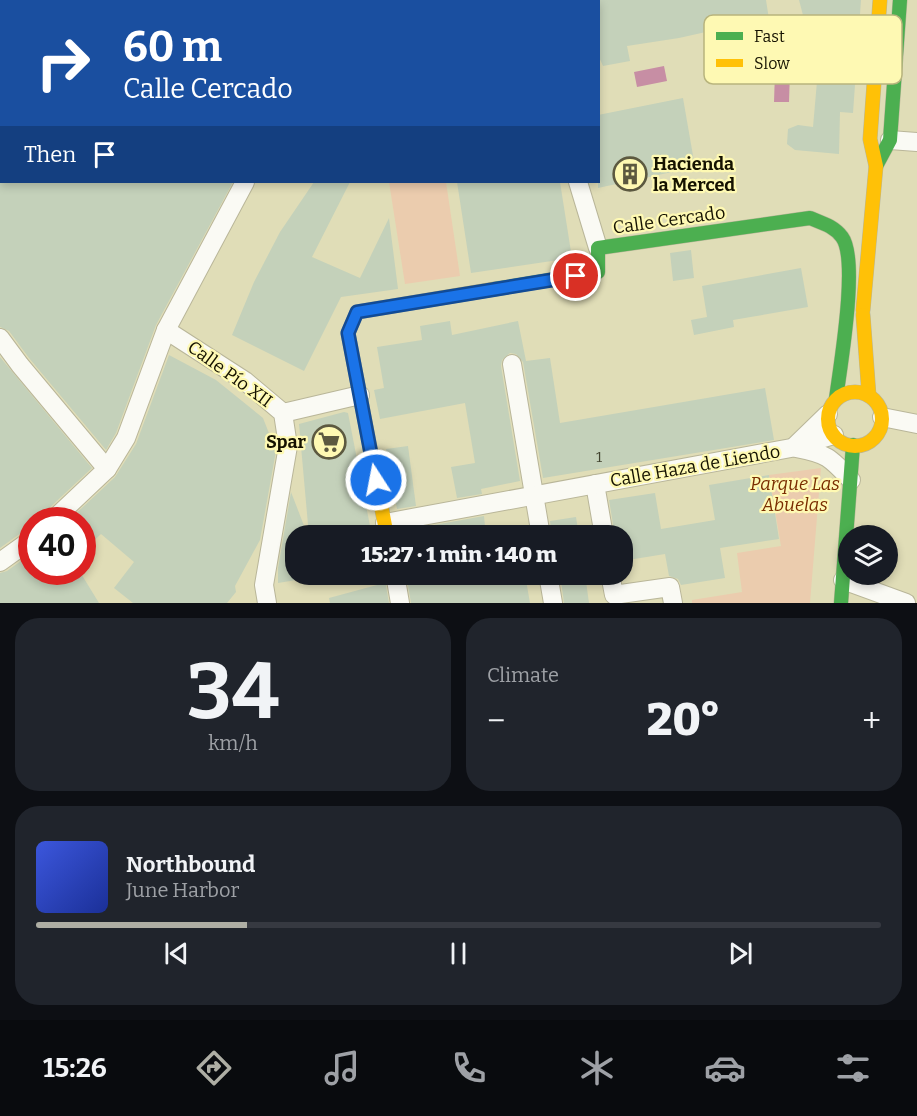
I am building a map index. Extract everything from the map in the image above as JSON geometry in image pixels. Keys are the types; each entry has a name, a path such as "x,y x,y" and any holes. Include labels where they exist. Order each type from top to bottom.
{"main road":[{"path":"879,15 880,0"},
{"path":"888,15 889,0"},
{"path":"899,15 900,0"},
{"path":"869,396 863,315 876,166 870,139 874,84"},
{"path":"894,84 895,93"},
{"path":"876,166 891,140 895,84"},
{"name":"Calle Cercado","path":"360,395 348,333 357,312 598,272 598,248 810,218 831,226 843,238 849,258 846,315 836,402"},
{"path":"836,402 861,392 876,401 882,417 877,434 870,441 853,445 846,444 834,435 828,421 863,315"},
{"path":"360,395 385,525"},
{"path":"847,525 853,445"},
{"path":"840,603 842,585"}],"street":[{"path":"891,140 917,142"},
{"path":"67,507 107,469 126,438 166,330 244,183"},
{"path":"578,183 598,248"},
{"name":"Calle Pío XII","path":"166,330 245,381 283,413 288,446 264,585 267,603"},
{"path":"0,338 107,469"},
{"path":"512,364 539,525"},
{"path":"283,413 360,395"},
{"path":"794,447 836,402"},
{"path":"882,417 917,424"},
{"name":"Calle Haza de Liendo","path":"404,525 535,496 794,447 834,435"},
{"path":"794,447 814,451 832,459 851,480"},
{"path":"595,484 602,525"},
{"path":"0,562 18,549"},
{"path":"397,585 400,603"},
{"path":"550,585 553,603"},
{"path":"612,585 614,595 670,587 673,603"},
{"path":"857,585 906,603"}],"green space":[{"path":"389,183 446,183 460,276 405,284"},
{"name":"Parque Las Abuelas","path":"821,468 810,603 692,603 692,600 742,592 737,553 781,546 769,475"}],"shaded area":[{"path":"664,66 667,81 637,87 634,72"},
{"path":"775,84 790,84 789,102 774,102"}],"building":[{"path":"600,0 766,0 768,15 704,15 704,32 627,46 630,61 603,66 600,59"},
{"path":"799,0 861,0 860,15 803,15"},
{"path":"817,84 855,84 853,113 840,112 839,154 795,150 787,144 788,129 798,125 813,127"},
{"path":"683,98 695,167 598,188 598,183 600,183 600,115"},
{"path":"0,183 232,183 156,325 116,433 106,450 9,331 0,327"},
{"path":"313,183 349,183 312,257 360,278 389,218 398,289 341,297 304,371 232,335 254,282 280,232"},
{"path":"457,183 560,183 572,258 471,273"},
{"path":"691,250 694,278 673,281 670,253"},
{"path":"801,268 808,307 733,320 734,327 694,335 691,320 707,317 702,286"},
{"path":"450,321 452,335 518,321 526,361 550,358 560,423 765,388 774,440 543,478 523,362 516,354 510,353 502,360 501,366 520,481 481,489 482,494 457,498 451,467 475,463 465,403 380,419 374,390 384,388 377,347 422,340 420,326"},
{"path":"169,355 216,380 263,418 276,451 260,540 235,586 236,592 227,603 133,603 114,588 134,562 101,534 96,539 96,507 83,507 115,477 136,444"},
{"path":"0,357 92,468 50,507 18,507 18,535 0,548"},
{"path":"344,412 348,413 370,525 308,525 299,424"},
{"path":"408,446 416,506 397,509 386,449"},
{"path":"769,475 779,539 720,548 725,578 681,585 678,579 669,576 665,554 633,559 633,525 613,525 609,500 655,493 661,529 715,520 709,485"},
{"path":"291,492 304,525 285,525"},
{"path":"484,516 485,525 434,525"},
{"path":"576,517 577,525 551,525 550,521"},
{"path":"285,527 285,582 278,583 278,568"},
{"path":"18,563 18,585 88,585 99,603 0,603 0,573"},
{"path":"377,585 386,585 389,603 330,603 329,598"},
{"path":"408,585 527,585 530,603 411,603"},
{"path":"562,585 587,585 589,603 564,603"}],"traffic: fast":[{"path":"899,15 900,0"},
{"path":"876,166 890,140 894,84"},
{"path":"495,289 598,272 598,248 810,218 835,230 842,237 847,249 849,290 836,399"},
{"path":"841,603 853,445"}],"traffic: slow":[{"path":"879,15 880,0"},
{"path":"863,310 876,166 870,139 874,84"},
{"path":"385,525 348,333 357,312 495,289"},
{"path":"863,315 869,396"},
{"path":"855,392 865,394 874,400 880,409 882,419 880,429 874,438 865,444 855,446 845,444 836,438 830,429 828,419 830,409 836,400 845,394 855,392"}],"place":[{"name":"Hacienda la Merced","path":"630,174"},
{"name":"Spar","path":"329,442"}],"route":[{"path":"376,480 348,333 357,312 576,276"}]}
